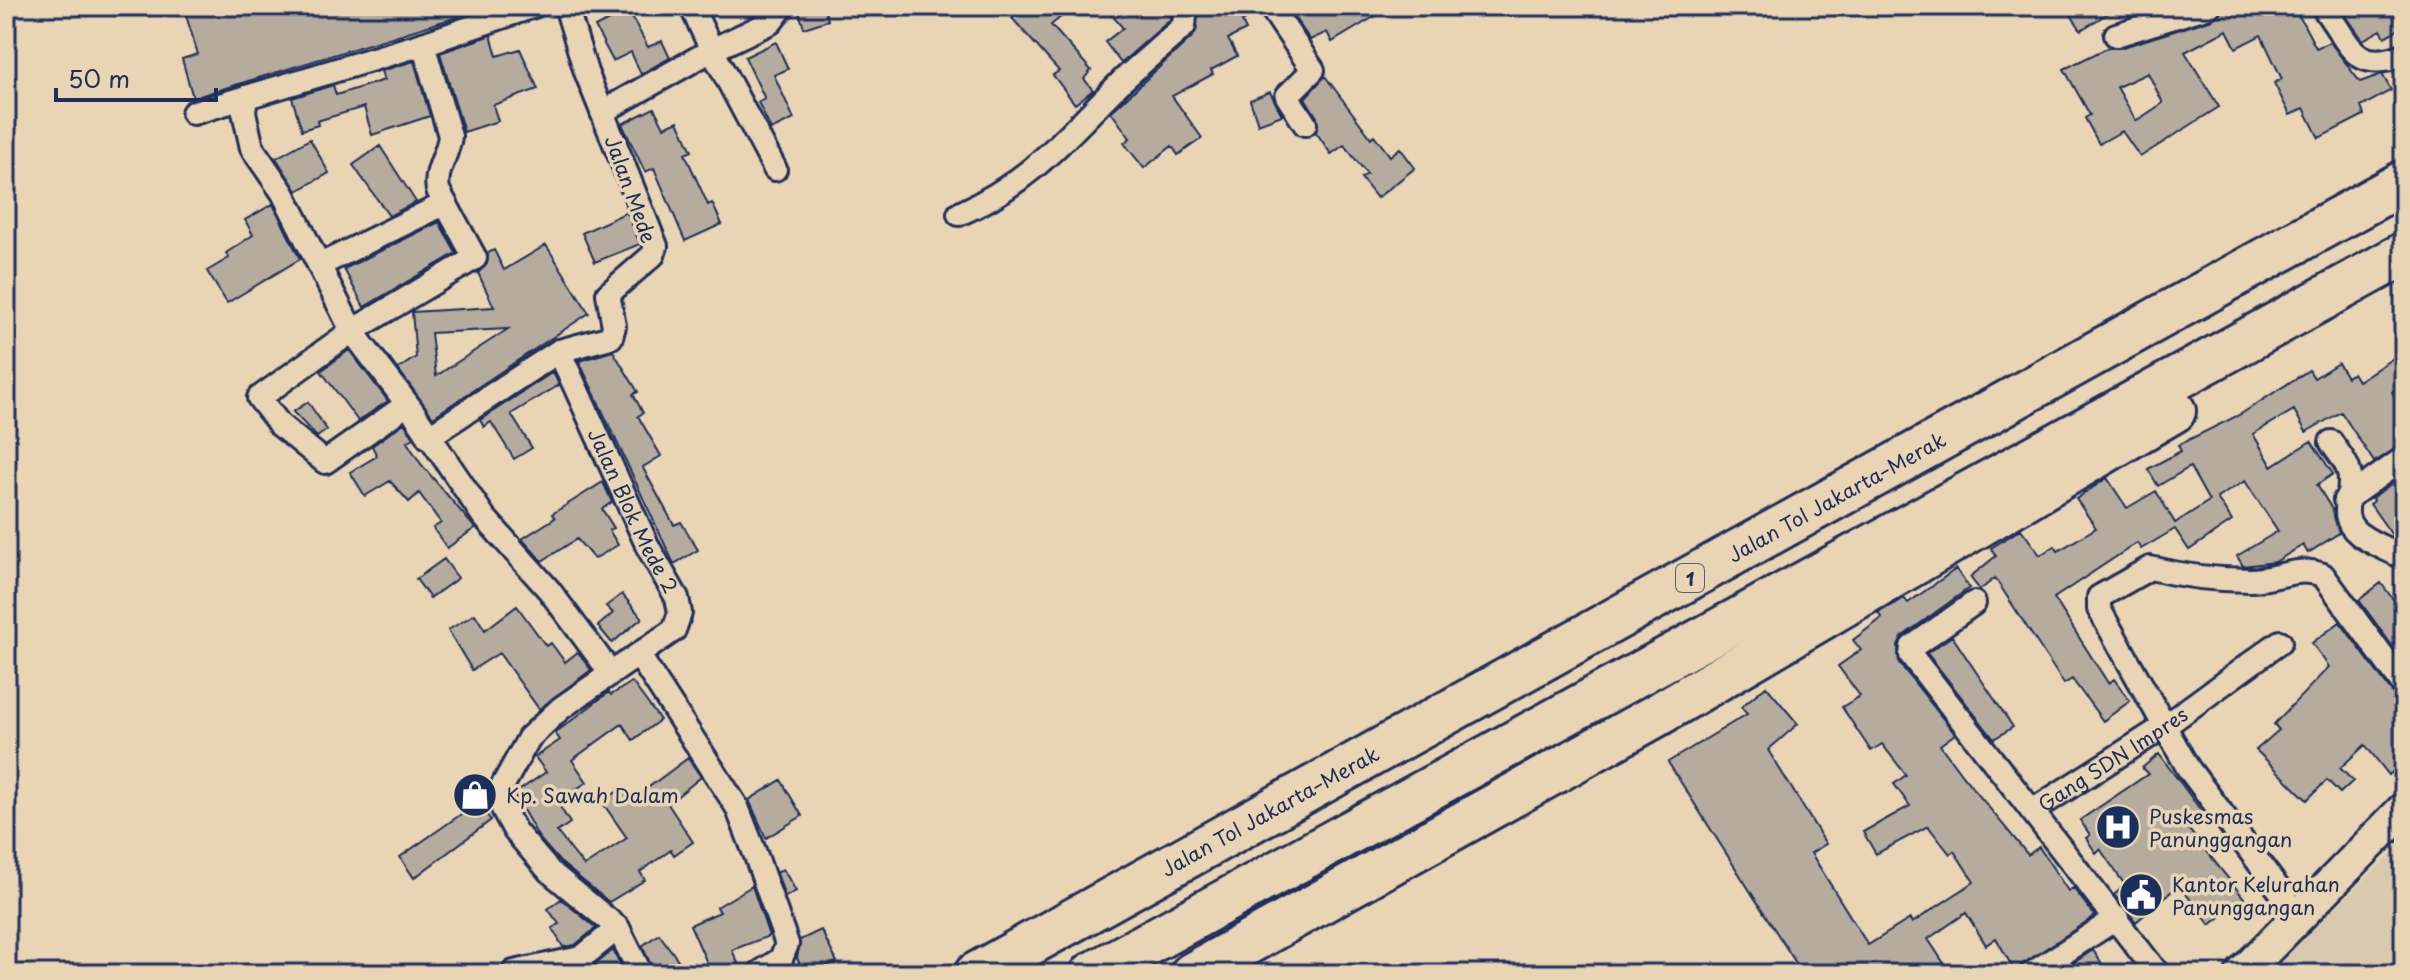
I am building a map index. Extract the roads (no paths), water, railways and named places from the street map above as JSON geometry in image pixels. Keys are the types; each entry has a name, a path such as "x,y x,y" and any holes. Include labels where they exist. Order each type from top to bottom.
{"highway":[{"name":"Jalan Tol Jakarta–Merak","path":"976,974 2404,182"},
{"path":"1092,974 2397,259"},
{"path":"1192,974 1551,775 1990,522 2194,399 2397,259"}],"main road":[{"path":"2242,974 2404,809"}],"street":[{"path":"193,113 423,44 534,6"},
{"name":"Jalan Mede","path":"428,437 559,351 611,337 614,326 608,294 653,255 656,246 586,72 566,6"},
{"path":"691,6 775,169"},
{"path":"602,112 712,50 771,22 783,6"},
{"path":"959,214 1003,192 1062,146 1124,80 1184,26 1186,6"},
{"path":"1270,6 1313,70 1287,96 1305,124"},
{"path":"2116,35 2209,6"},
{"path":"2323,6 2361,59 2376,64 2404,55"},
{"path":"406,405 325,462 270,413 259,398 352,331 475,258 444,204 436,181 449,151 450,136 423,44"},
{"path":"246,97 244,112 252,148 283,193 352,331 484,517 549,590 610,672"},
{"path":"320,265 444,204"},
{"name":"Jalan Blok Mede 2","path":"559,351 648,547 677,598 680,613 674,630 640,657 610,672 561,708 529,738 499,792 503,809 515,831 549,871 618,928"},
{"path":"2331,442 2348,469 2351,484 2345,500 2346,518 2357,533 2404,558"},
{"path":"2345,500 2404,458"},
{"path":"2298,915 2188,768 2098,602 2103,594 2150,568 2183,576 2253,580 2297,570 2323,575 2404,686"},
{"path":"1974,603 1912,647 1911,655 2032,811"},
{"name":"Gang SDN Impres","path":"2158,974 2032,811 2165,726 2280,642"},
{"path":"640,657 737,807 787,944 781,959 758,974"},
{"path":"2031,974 2117,918"},
{"path":"514,972 581,958 618,928 641,974"}],"place":[{"name":"Kp. Sawah Dalam","path":"475,795"},
{"name":"Puskesmas Panunggangan","path":"2118,827"},
{"name":"Kantor Kelurahan Panunggangan","path":"2141,895"}]}
